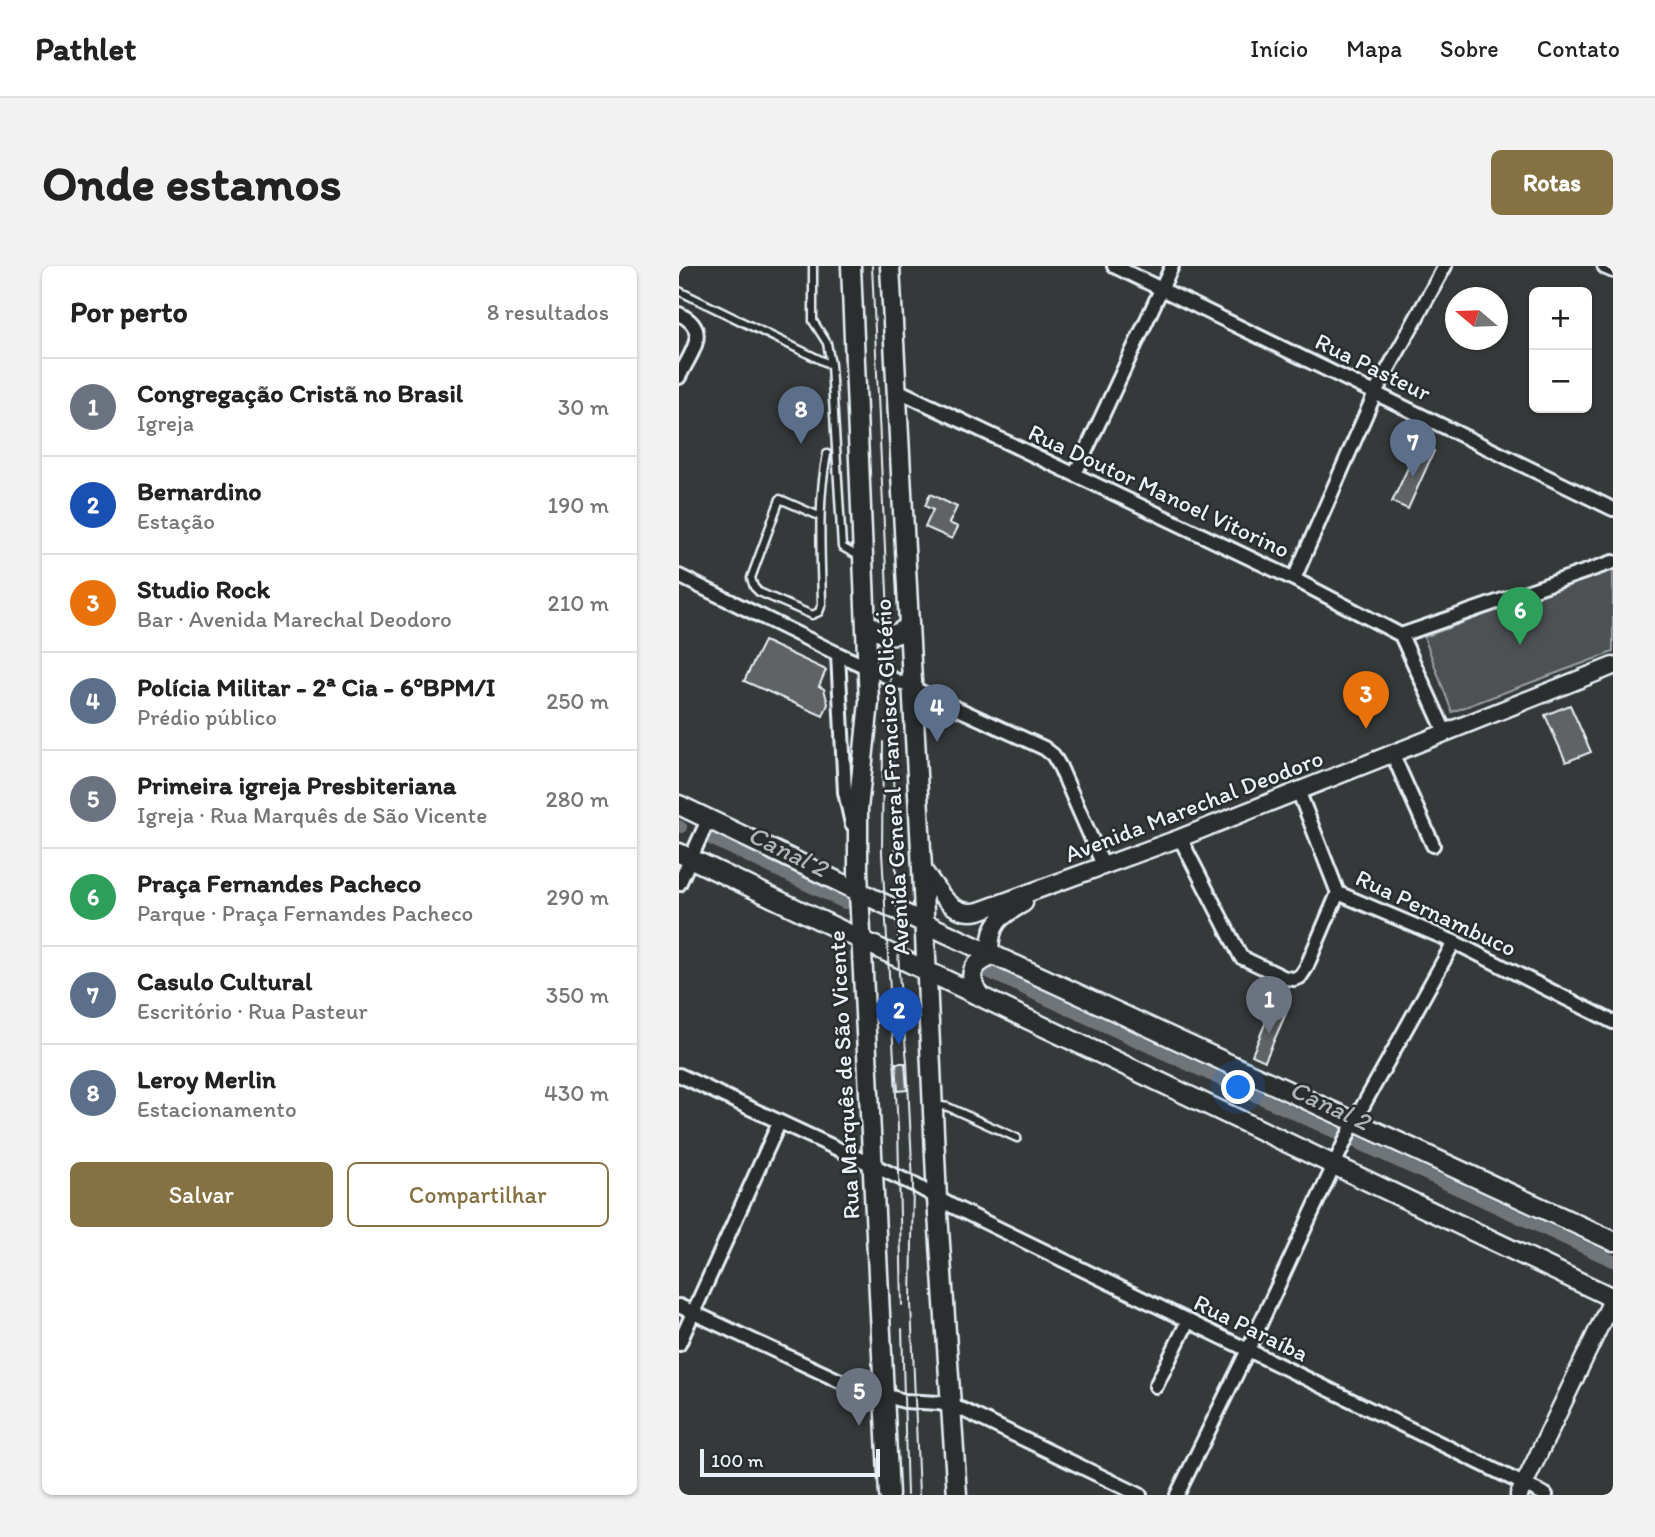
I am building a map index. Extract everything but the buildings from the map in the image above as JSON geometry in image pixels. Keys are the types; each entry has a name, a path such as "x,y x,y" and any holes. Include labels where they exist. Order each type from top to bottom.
{"main road":[{"name":"Avenida General Francisco Glicério","path":"851,266 869,715 858,809 857,848"},
{"name":"Avenida General Francisco Glicério","path":"890,266 937,1199 957,1495"},
{"path":"867,623 877,632 889,635 900,633 909,624"},
{"path":"679,805 1352,1126 1613,1241"},
{"name":"Rua Marquês de São Vicente","path":"857,848 889,1495"},
{"path":"686,856 927,971 1338,1159 1613,1298"},
{"path":"979,995 972,981 974,968 992,954"}],"street":[{"name":"Rua Pasteur","path":"1114,266 1613,509"},
{"path":"1075,474 1172,266"},
{"path":"1294,579 1375,391 1444,266"},
{"path":"1606,266 1613,269"},
{"path":"679,314 695,323 698,330 695,345 679,377"},
{"name":"Rua Doutor Manoel Vitorino","path":"897,390 1294,579 1401,635"},
{"path":"1445,732 1401,635 1613,562"},
{"path":"679,576 838,654 1049,751 1060,767 1103,865"},
{"name":"Rua Marquês de São Vicente","path":"838,654 845,792 857,848"},
{"name":"Avenida Marechal Deodoro","path":"922,869 951,906 969,913 1066,881 1181,838 1445,732 1611,671"},
{"path":"1392,753 1433,845"},
{"name":"Rua Pernambuco","path":"1298,790 1338,893 1454,942 1613,1022"},
{"path":"679,884 686,856 708,820"},
{"path":"1181,838 1241,957 1285,978 1300,977 1306,968 1338,893"},
{"path":"992,954 991,933 997,920 1066,881"},
{"path":"1177,1495 1352,1126 1454,942"},
{"name":"Rua Paraíba","path":"679,1075 912,1184 937,1199 1248,1350 1522,1490 1546,1495"},
{"path":"679,1344 779,1123"},
{"path":"1522,1490 1613,1298"},
{"path":"679,1306 840,1381 904,1401 953,1406 1140,1495"},
{"path":"1156,1386 1188,1321"}],"lane":[{"path":"813,266 814,321 827,343 831,365 842,547 864,560"},
{"path":"679,291 831,365"},
{"path":"819,516 780,499 751,578 759,592 812,615 819,612 822,604 819,516 827,454"},
{"path":"933,1104 948,1107 1017,1138"}],"shaded area":[{"path":"1613,567 1613,652 1452,712 1424,637"}],"waterway":[{"name":"Canal 2","path":"711,839 845,903"},
{"name":"Canal 2","path":"990,973 1613,1261"}],"tram line":[{"path":"872,266 889,635 899,974 907,1062 913,1184 911,1303 919,1495"},
{"path":"883,742 882,853 898,1128 902,1305"},
{"path":"902,1329 907,1495"}],"place":[{"name":"Leroy Merlin","path":"801,444"},
{"name":"Casulo Cultural","path":"1413,477"},
{"name":"Praça Fernandes Pacheco","path":"1520,645"},
{"name":"Studio Rock","path":"1366,729"},
{"name":"Polícia Militar - 2ª Cia - 6ºBPM/I","path":"937,742"},
{"name":"Congregação Cristã no Brasil","path":"1269,1034"},
{"name":"Bernardino","path":"899,1045"},
{"name":"Primeira igreja Presbiteriana","path":"859,1426"}]}
